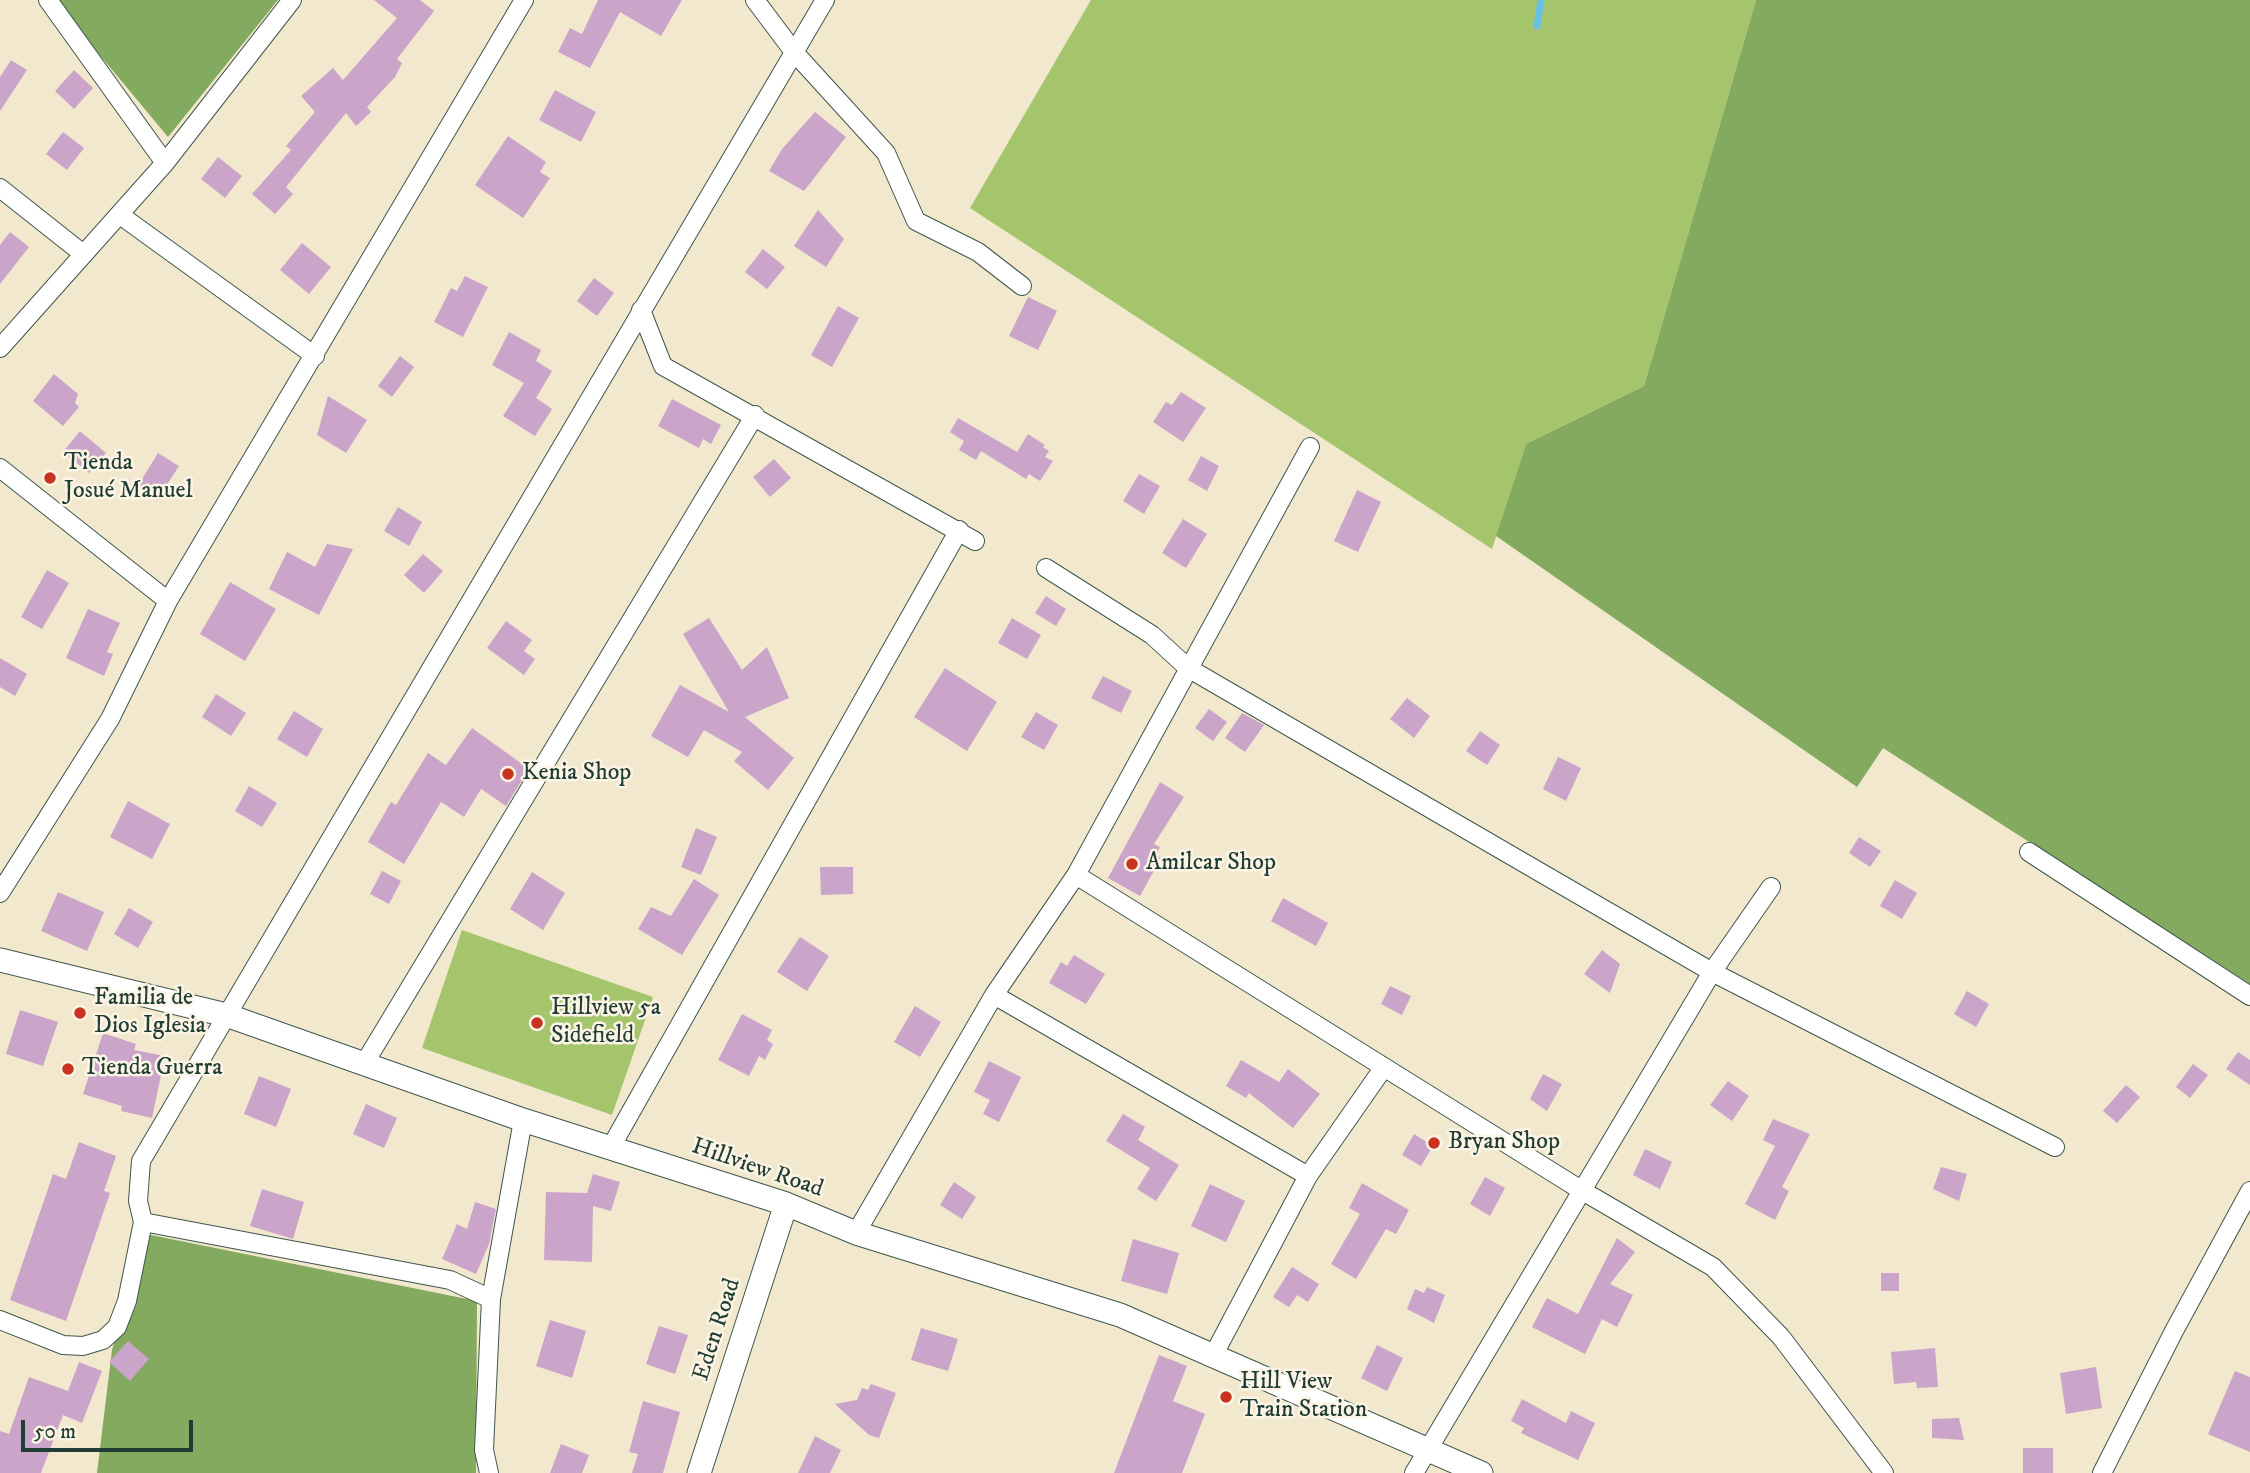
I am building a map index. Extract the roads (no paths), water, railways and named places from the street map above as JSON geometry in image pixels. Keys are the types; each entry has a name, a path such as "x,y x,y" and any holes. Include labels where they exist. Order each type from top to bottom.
{"street":[{"path":"48,0 165,163"},
{"path":"0,348 165,163 292,0"},
{"path":"0,893 110,719 169,601 524,0"},
{"path":"755,0 794,52 886,153 916,221 978,252 1022,286"},
{"path":"0,1320 63,1345 83,1346 103,1340 117,1327 127,1301 143,1222 138,1201 141,1161 825,0"},
{"path":"0,188 82,253"},
{"path":"120,215 315,356"},
{"path":"641,310 663,366 755,415 975,541"},
{"path":"364,1064 755,415"},
{"path":"856,1233 994,995 1076,874 1310,447"},
{"path":"0,468 169,601"},
{"path":"611,1147 959,530"},
{"path":"1046,568 1152,635 1188,667 1712,972 2055,1147"},
{"path":"2029,852 2250,996"},
{"path":"1076,874 1581,1189 1713,1266 1782,1337 1884,1473"},
{"path":"1414,1473 1712,972 1771,887"},
{"name":"Hillview Road","path":"0,960 226,1015 523,1120 786,1204 856,1233 1120,1315 1427,1452 1481,1473"},
{"path":"994,995 1308,1176"},
{"path":"1213,1356 1308,1176 1384,1067"},
{"path":"489,1473 484,1450 491,1299 523,1120"},
{"path":"2102,1473 2174,1331 2250,1191"},
{"name":"Eden Road","path":"699,1473 786,1204"},
{"path":"143,1222 450,1280 491,1299"}],"waterway":[{"path":"1537,26 1541,0"}],"place":[{"name":"Tienda Josué Manuel","path":"50,478"},
{"name":"Kenia Shop","path":"508,774"},
{"name":"Amilcar Shop","path":"1132,864"},
{"name":"Familia de Dios Iglesia","path":"80,1013"},
{"name":"Hillview 5a Sidefield","path":"537,1023"},
{"name":"Tienda Guerra","path":"68,1069"},
{"name":"Bryan Shop","path":"1434,1143"},
{"name":"Hill View Train Station","path":"1226,1397"}]}
